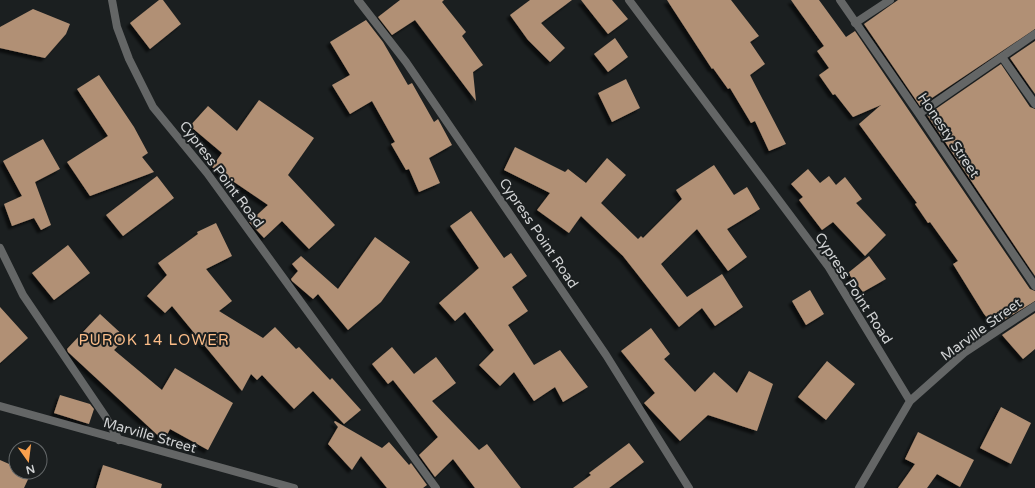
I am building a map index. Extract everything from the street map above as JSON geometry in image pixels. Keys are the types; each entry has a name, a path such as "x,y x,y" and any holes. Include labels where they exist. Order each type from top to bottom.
{"street":[{"name":"Cypress Point Road","path":"112,0 117,27 129,59 153,107 207,173 436,488"},
{"name":"Cypress Point Road","path":"358,0 406,62 606,355 689,488"},
{"name":"Cypress Point Road","path":"629,0 828,266 910,401"},
{"name":"Honesty Street","path":"840,0 1035,286"},
{"path":"855,23 890,0"},
{"path":"919,114 1035,34"},
{"path":"1002,57 1035,104"},
{"path":"0,248 23,295 105,416 119,440"},
{"name":"Marville Street","path":"858,488 910,401 964,353 1035,306"},
{"name":"Marville Street","path":"0,406 294,488"}],"building":[{"path":"159,0 163,0 181,24 150,49 130,23"},
{"path":"400,0 444,0 442,2 466,32 462,36 483,65 473,72 476,101 415,20 392,35 378,17"},
{"path":"530,0 572,0 541,23 565,48 550,62 528,40 510,15"},
{"path":"581,0 612,0 628,19 608,34"},
{"path":"667,0 731,0 759,36 750,42 765,64 750,75 786,144 769,151 755,121 751,123 730,88 728,89 713,68 712,69"},
{"path":"791,0 819,0 846,37 855,31 1030,289 1035,291 1035,301 994,326 984,314 953,264 958,261 930,222 928,223 915,204 917,203 859,124 881,105 853,117 835,94 833,95 819,75 829,68 817,51 824,46"},
{"path":"898,0 1035,0 1035,29 920,106 864,24"},
{"path":"33,9 70,24 66,34 45,58 0,48 0,27"},
{"path":"366,20 383,42 408,85 412,83 434,122 438,119 452,145 429,158 440,183 419,192 409,169 406,170 391,144 395,142 372,101 350,114 332,85 350,75 330,42"},
{"path":"615,38 628,57 608,72 594,54"},
{"path":"1035,41 1035,94 1010,58"},
{"path":"1001,64 1030,107 1035,109 1035,276 927,115"},
{"path":"99,75 134,127 148,153 142,157 154,172 90,196 67,162 108,136 77,89"},
{"path":"626,79 640,108 612,122 598,93"},
{"path":"259,100 314,138 288,175 335,225 309,249 282,221 264,238 249,222 268,205 212,167 222,153 190,126 208,106 237,131"},
{"path":"43,139 60,169 35,182 51,225 41,230 34,218 12,226 4,204 22,196 3,161"},
{"path":"515,147 565,172 568,169 586,183 607,158 626,175 601,203 638,239 641,236 643,238 682,199 676,190 714,165 734,195 747,187 760,209 727,229 747,257 728,271 697,229 661,264 687,297 722,274 743,307 715,326 702,308 679,327 623,256 581,216 569,233 537,210 550,193 504,170"},
{"path":"808,169 820,183 829,176 836,185 845,177 862,199 856,203 886,235 865,256 833,222 822,230 799,200 803,197 791,184"},
{"path":"157,176 174,198 123,236 106,215"},
{"path":"471,211 504,258 511,253 527,276 512,287 528,311 508,325 534,365 560,350 588,387 563,402 555,387 534,401 514,372 500,386 479,365 494,350 465,312 455,321 439,303 479,268 450,226"},
{"path":"216,223 232,256 206,269 232,301 219,311 263,338 275,327 296,349 299,347 330,380 332,378 361,410 344,424 313,391 294,409 262,375 257,380 251,374 242,391 172,306 165,313 147,296 167,275 158,263 198,234 197,232"},
{"path":"375,237 410,262 381,302 348,330 318,294 313,299 292,281 291,279 298,271 292,264 301,256 338,289"},
{"path":"68,245 90,273 54,300 32,273"},
{"path":"869,256 886,279 863,292 848,273"},
{"path":"810,290 824,314 806,325 792,301"},
{"path":"0,307 28,338 0,363"},
{"path":"1035,313 1035,349 1023,359 1002,335"},
{"path":"100,314 126,338 114,350 162,390 175,368 233,403 208,450 170,429 164,441 68,352 67,349"},
{"path":"651,328 670,354 664,359 695,392 714,372 737,393 749,371 773,384 757,431 708,415 680,441 644,403 655,393 621,351"},
{"path":"392,347 414,374 436,357 456,383 432,401 479,450 487,444 521,488 475,488 453,459 435,477 419,455 438,437 393,380 388,384 372,364"},
{"path":"827,361 855,384 826,420 798,397"},
{"path":"60,395 90,404 94,409 89,424 54,413"},
{"path":"1001,407 1031,423 1011,464 980,448"},
{"path":"335,421 382,448 389,442 409,465 411,463 427,485 423,488 387,488 361,456 352,470 328,444 338,427 334,422"},
{"path":"918,432 974,460 960,487 937,474 927,488 898,488 915,464 905,459"},
{"path":"629,443 644,462 609,488 573,488 591,475 589,473"},
{"path":"0,460 8,464 8,480 28,480 24,488 0,488"},
{"path":"103,465 162,484 161,488 96,488"}],"district":[{"name":"PUROK 14 LOWER","path":"154,340"}]}
